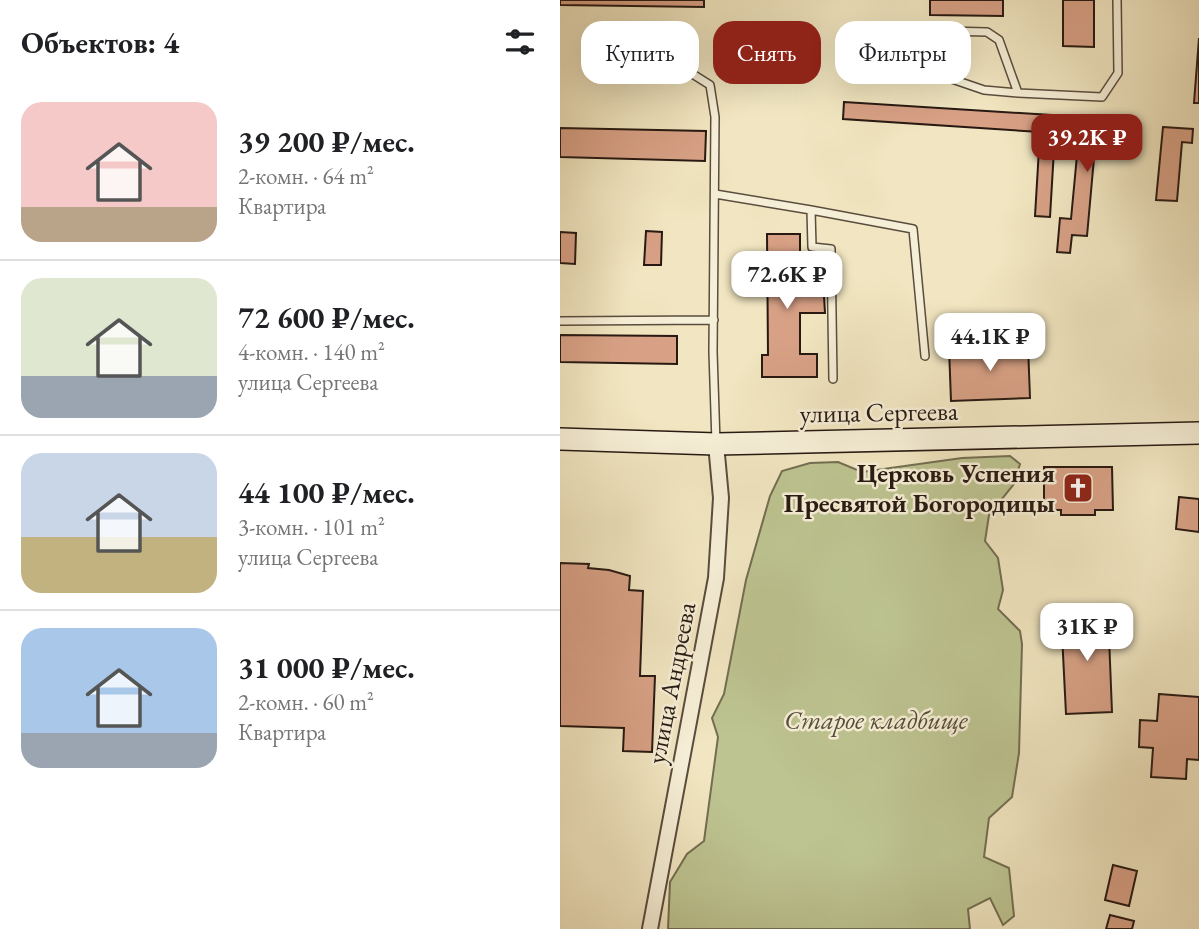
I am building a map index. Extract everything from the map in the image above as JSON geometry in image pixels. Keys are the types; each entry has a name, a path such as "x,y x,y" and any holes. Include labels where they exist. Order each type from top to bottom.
{"main road":[{"name":"улица Сергеева","path":"560,439 716,444 1199,433"}],"street":[{"name":"улица Андреева","path":"651,929 716,578 721,498 716,444"}],"lane":[{"path":"968,84 984,90 1102,97 1118,73 1118,0"},
{"path":"971,32 987,32 999,40 1018,93"},
{"path":"699,78 710,85 715,117 713,352 716,444"},
{"path":"715,194 913,229 925,356"},
{"path":"811,210 812,247 831,249 834,379"},
{"path":"560,321 714,320"}],"green space":[{"name":"Старое кладбище","path":"1010,456 1020,464 1014,484 989,515 985,541 998,558 1003,590 998,609 1020,631 1022,644 1019,753 1012,797 989,818 984,857 1009,868 1014,916 1003,925 990,898 968,909 970,929 668,929 670,882 687,854 704,841 718,737 712,718 724,694 746,580 770,496 782,471 810,463 838,462 862,472 962,458"}],"building":[{"path":"560,0 704,0 704,7 560,5"},
{"path":"930,0 1003,0 1003,16 930,15"},
{"path":"1063,0 1094,0 1094,47 1063,46"},
{"path":"1199,38 1199,103 1194,103"},
{"path":"844,102 1067,116 1066,133 1055,133 1050,217 1035,216 1040,132 843,119"},
{"path":"1073,117 1135,123 1133,139 1096,136 1087,236 1072,235 1070,253 1057,252 1060,218 1071,219 1079,134 1072,133"},
{"path":"1163,127 1193,129 1192,143 1182,142 1177,201 1156,200"},
{"path":"560,128 706,131 705,161 560,157"},
{"path":"646,231 662,232 661,265 644,265"},
{"path":"560,232 576,233 575,264 560,263"},
{"path":"767,234 800,234 800,296 824,296 825,313 800,313 800,354 817,354 817,377 762,377 762,355 768,355"},
{"path":"560,335 677,336 677,364 560,362"},
{"path":"1028,345 1030,398 951,401 949,348"},
{"name":"Церковь Успения Пресвятой Богородицы","path":"1044,467 1112,467 1113,510 1095,510 1095,515 1061,515 1061,510 1044,510"},
{"path":"1179,497 1199,499 1199,532 1176,529"},
{"path":"560,563 589,564 588,568 630,576 629,590 643,591 640,676 655,676 652,752 623,751 624,728 560,726"},
{"path":"1108,612 1112,712 1066,714 1061,614"},
{"path":"1159,694 1199,697 1199,760 1187,759 1186,779 1151,777 1153,748 1139,747 1140,720 1157,721"},
{"path":"1113,865 1137,871 1129,906 1105,900"},
{"path":"1110,915 1134,921 1132,929 1106,929"}],"place":[{"name":"Церковь Успения Пресвятой Богородицы","path":"1078,488"}]}
